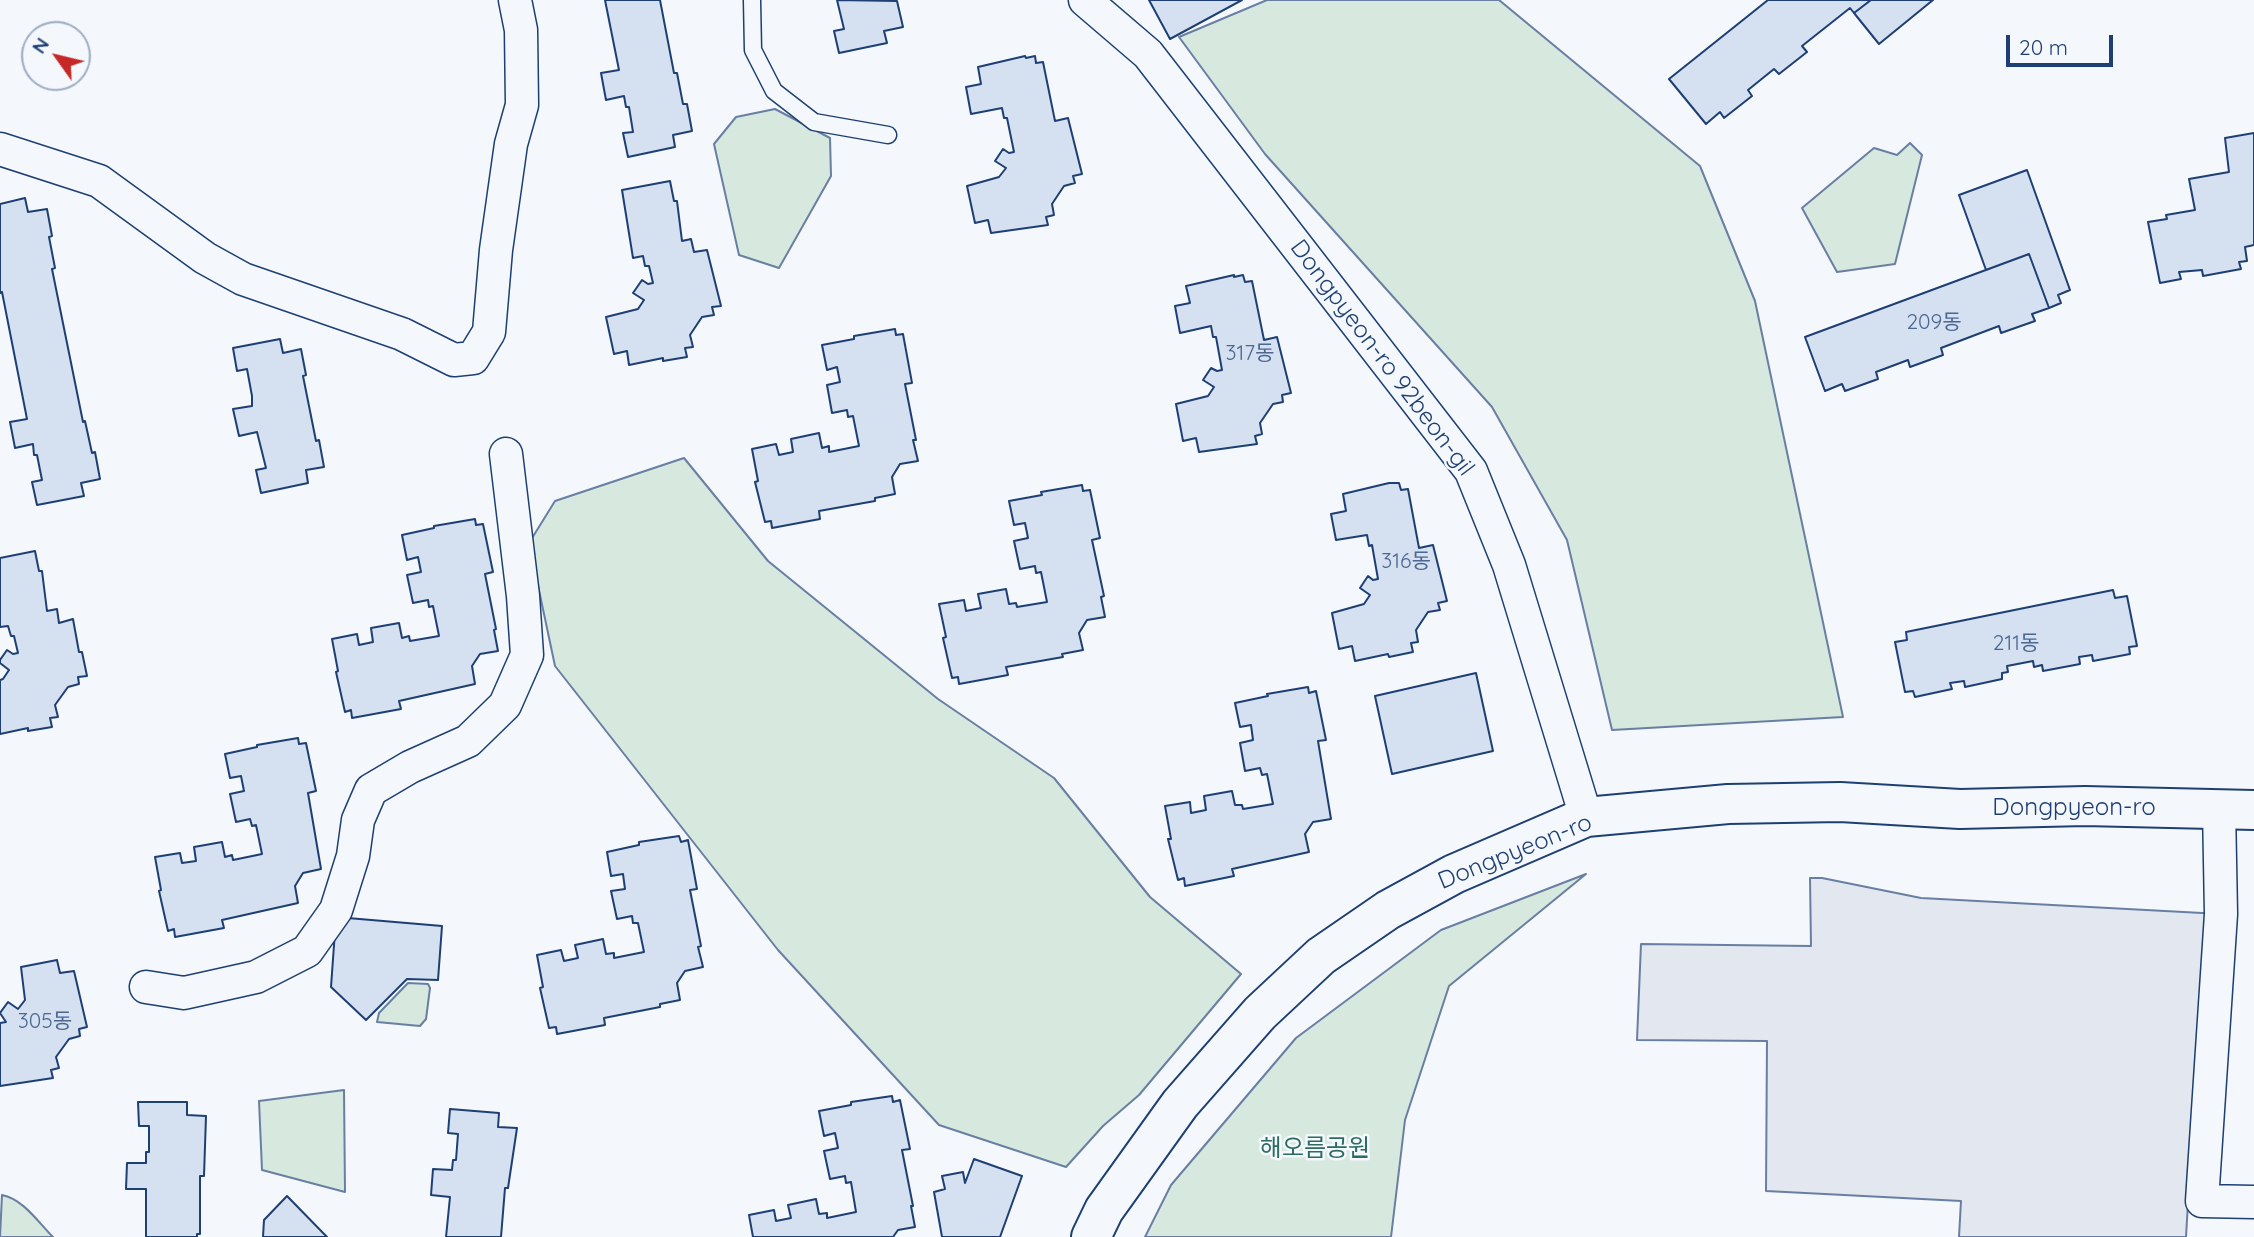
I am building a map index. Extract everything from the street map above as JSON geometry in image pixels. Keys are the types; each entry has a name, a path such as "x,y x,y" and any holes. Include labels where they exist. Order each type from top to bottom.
{"street":[{"path":"0,149 99,181 205,258 243,279 402,334 454,360 473,358 489,332 496,250 511,144 522,105 521,30 515,0"},
{"name":"Dongpyeon-ro 92beon-gil","path":"1085,0 1148,54 1471,471 1509,565 1586,817"},
{"path":"145,987 184,993 196,991 256,977 307,951 336,911 353,856 358,820 371,790 410,766 468,741 505,705 527,655 523,596 506,454"},
{"name":"Dongpyeon-ro","path":"1091,1237 1104,1210 1180,1104 1260,1013 1321,956 1388,910 1454,874 1586,817 1728,804 1840,802 1960,809 2085,806 2237,809 2221,914 2202,1201 2254,1202"}],"lane":[{"path":"752,0 753,50 774,91 814,122 888,135"}],"green space":[{"path":"1267,0 1499,0 1700,166 1755,301 1843,717 1612,730 1567,540 1492,407 1265,154 1179,37"},
{"path":"775,109 830,138 831,176 779,268 739,255 714,144 736,117"},
{"path":"1910,143 1922,155 1895,264 1837,272 1802,208 1874,148 1897,155"},
{"path":"684,458 768,561 938,699 1054,778 1150,897 1241,974 1139,1095 1103,1126 1066,1167 939,1125 778,950 555,666 529,543 555,501"},
{"name":"해오름공원","path":"1586,874 1449,986 1405,1120 1391,1237 1145,1237 1171,1185 1296,1038 1441,930"},
{"path":"408,983 428,984 430,988 426,1019 420,1026 377,1022 379,1013"},
{"path":"344,1090 345,1192 262,1170 259,1101"},
{"path":"2,1195 17,1201 53,1237 0,1237"}],"shaded area":[{"path":"1810,878 1822,878 1921,898 2221,914 2191,1151 2186,1237 1959,1237 1961,1201 1766,1191 1767,1041 1637,1040 1641,944 1811,946"}],"building":[{"path":"605,0 660,0 674,73 677,73 683,104 687,104 692,131 673,135 675,147 628,157 623,133 633,132 629,107 626,107 624,96 606,100 601,73 619,70"},
{"path":"837,0 897,1 903,27 884,31 887,43 839,53 834,31 844,29"},
{"path":"1149,0 1242,0 1170,39"},
{"path":"1768,0 1871,0 1854,13 1850,8 1802,46 1807,52 1779,74 1774,69 1748,90 1752,96 1724,118 1720,112 1706,124 1669,79"},
{"path":"1871,0 1933,0 1879,44 1854,13"},
{"path":"1035,56 1036,63 1043,62 1055,121 1068,118 1082,174 1073,176 1075,183 1064,186 1052,204 1054,215 1046,217 1048,225 991,233 988,220 975,223 967,186 999,177 1006,168 995,161 1003,149 1009,153 1014,152 1007,118 1004,118 1002,108 971,114 966,87 981,84 978,67"},
{"path":"2254,133 2254,245 2245,247 2247,261 2239,262 2241,269 2203,276 2202,270 2179,272 2181,279 2160,283 2148,222 2167,219 2166,215 2195,210 2189,179 2229,172 2225,138"},
{"path":"2027,170 2070,290 2058,295 2061,303 2049,308 2029,254 1986,270 1959,195"},
{"path":"670,181 674,201 677,201 682,241 691,239 694,252 707,250 721,306 712,307 714,315 702,317 690,335 693,347 685,348 687,357 663,361 663,358 629,365 627,351 614,354 606,317 638,309 644,300 633,293 642,280 648,284 653,283 649,266 645,266 643,256 633,258 622,190"},
{"path":"25,198 28,212 47,209 55,268 52,269 83,422 85,421 92,453 95,452 100,479 81,483 84,496 37,505 32,482 42,480 37,455 34,455 33,444 15,448 10,422 27,419 2,292 0,293 0,204"},
{"path":"2029,254 2049,308 2032,314 2035,321 2001,333 1999,326 1941,348 1943,355 1910,367 1908,360 1876,372 1878,379 1845,391 1842,384 1825,391 1805,337"},
{"path":"1243,275 1245,282 1252,281 1264,340 1277,337 1291,393 1282,395 1283,402 1273,404 1260,423 1262,434 1255,436 1257,444 1199,452 1196,438 1183,441 1176,404 1208,396 1214,387 1203,380 1211,368 1222,370 1216,337 1213,337 1211,326 1180,333 1175,306 1190,303 1186,286"},
{"path":"895,329 896,335 903,334 912,383 905,384 918,461 900,464 892,477 895,494 875,498 875,501 819,511 820,519 772,528 771,521 765,522 755,482 758,481 752,449 776,444 779,455 793,452 791,439 819,433 822,448 829,446 829,452 859,446 853,416 848,417 847,410 832,413 827,385 840,382 837,367 827,370 822,345"},
{"path":"280,339 283,353 301,349 306,375 303,376 324,467 306,470 308,483 261,493 256,470 266,468 257,432 239,436 233,409 252,406 252,396 247,369 237,371 233,348"},
{"path":"1399,483 1401,490 1408,489 1419,548 1433,545 1447,601 1438,603 1440,610 1428,612 1416,630 1418,642 1411,643 1413,652 1355,661 1352,646 1339,649 1332,613 1364,604 1370,595 1360,588 1368,576 1373,580 1378,579 1372,545 1369,546 1367,535 1336,540 1331,514 1346,511 1343,494"},
{"path":"1082,485 1083,491 1090,490 1100,538 1092,540 1104,596 1101,597 1105,617 1087,620 1079,633 1083,650 1062,654 1063,657 1006,667 1008,675 959,684 958,677 952,678 939,604 964,600 966,611 981,608 978,594 1006,589 1009,604 1016,603 1017,607 1047,602 1041,572 1036,573 1035,566 1020,569 1014,541 1028,538 1025,523 1014,525 1009,501"},
{"path":"475,519 476,525 483,524 493,572 485,574 498,651 480,654 472,666 475,684 399,701 401,709 352,718 351,710 345,712 332,639 357,634 359,645 373,642 371,628 399,623 402,638 409,636 410,641 439,636 433,606 429,607 428,600 413,603 407,575 421,572 418,557 407,560 402,535"},
{"path":"35,551 39,571 42,571 47,611 57,609 59,623 73,619 87,676 78,677 79,684 68,687 55,705 58,717 50,718 52,727 28,731 28,728 0,734 0,680 9,670 0,660 7,650 13,654 18,653 14,636 11,636 8,626 0,627 0,558"},
{"path":"2113,590 2115,598 2127,596 2137,646 2129,647 2130,654 2093,661 2092,655 2079,657 2080,664 2043,671 2042,665 2034,667 2033,661 2007,666 2008,672 2002,673 2002,679 1965,687 1964,681 1950,683 1952,689 1915,697 1913,691 1905,692 1895,642 1907,640 1906,632"},
{"path":"1476,673 1493,751 1392,774 1375,696"},
{"path":"1308,687 1309,693 1316,691 1326,740 1318,741 1331,819 1313,822 1305,834 1309,852 1232,869 1234,876 1185,886 1184,878 1178,880 1168,839 1171,839 1165,806 1190,802 1191,813 1206,810 1204,796 1232,791 1235,805 1242,805 1243,809 1273,804 1267,774 1262,775 1260,768 1245,771 1240,743 1253,740 1251,725 1240,727 1235,703"},
{"path":"298,738 299,744 306,743 316,791 308,793 321,869 303,873 295,886 298,903 222,920 224,928 175,937 174,929 168,931 155,857 180,853 182,863 196,861 194,847 222,842 225,857 232,855 233,860 262,854 256,825 252,826 250,819 236,822 230,794 244,791 241,776 230,778 225,754"},
{"path":"679,836 681,842 688,840 697,889 690,890 703,967 685,971 677,983 680,1000 660,1004 660,1007 604,1018 605,1025 557,1034 556,1027 549,1028 540,988 543,987 537,955 561,950 564,961 578,958 575,945 603,939 606,954 614,953 614,958 644,952 638,923 633,923 632,916 617,919 611,891 625,889 623,874 611,876 607,852 639,845 639,842"},
{"path":"336,917 442,926 438,980 407,979 366,1020 331,987"},
{"path":"57,960 60,973 74,971 87,1027 79,1029 80,1036 69,1039 56,1057 59,1068 51,1070 53,1078 0,1086 0,1023 6,1022 0,1013 8,1002 18,1009 25,1000 21,967"},
{"path":"892,1096 893,1102 900,1100 910,1149 902,1150 915,1227 898,1230 893,1237 753,1237 749,1215 774,1210 776,1221 791,1218 788,1205 816,1199 819,1214 827,1213 827,1218 856,1212 851,1182 846,1183 845,1176 830,1179 824,1151 838,1148 835,1133 824,1136 819,1111 851,1105 851,1102"},
{"path":"138,1102 187,1102 187,1115 206,1116 204,1176 200,1176 200,1234 197,1234 197,1237 146,1237 146,1189 126,1189 127,1163 146,1163 146,1152 149,1152 149,1126 139,1126"},
{"path":"450,1109 499,1113 498,1127 517,1128 508,1188 505,1188 501,1237 446,1237 450,1197 431,1195 433,1169 452,1170 453,1160 456,1160 458,1134 448,1133"},
{"path":"974,1159 1022,1176 1000,1237 942,1237 934,1192 945,1189 942,1176 963,1172 965,1183"},
{"path":"287,1196 327,1237 263,1237 264,1220"}]}
